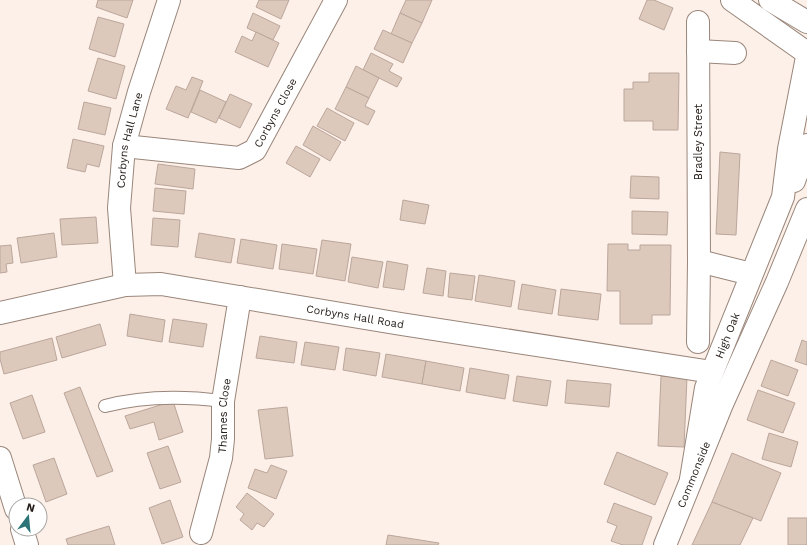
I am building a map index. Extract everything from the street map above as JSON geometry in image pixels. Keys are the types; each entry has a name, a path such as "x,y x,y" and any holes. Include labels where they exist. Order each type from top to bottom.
{"street":[{"name":"Corbyns Hall Lane","path":"125,285 119,208 124,146 139,92 169,0"},
{"name":"Corbyns Close","path":"124,146 239,158 255,150 336,0"},
{"path":"732,0 807,53"},
{"path":"776,2 807,22"},
{"name":"Bradley Street","path":"698,22 698,342"},
{"path":"698,51 735,53"},
{"name":"High Oak","path":"783,197 789,149 807,57"},
{"name":"High Oak","path":"691,479 706,388 783,197 793,184 807,146"},
{"name":"High Oak","path":"722,404 777,282 807,209"},
{"path":"699,261 777,282"},
{"name":"Corbyns Hall Road","path":"0,313 125,285 161,284 400,324 712,372 733,378"},
{"name":"Thames Close","path":"201,534 221,458 223,439 223,401 240,297"},
{"name":"Commonside","path":"665,545 722,404"},
{"path":"0,458 12,497"}],"lane":[{"path":"104,406 130,401 180,398 203,398 223,401"}],"building":[{"path":"98,0 133,0 127,18 96,7"},
{"path":"259,0 289,0 281,19 256,7"},
{"path":"406,0 432,0 422,23 400,13"},
{"path":"647,0 654,0 673,8 664,30 639,19"},
{"path":"253,13 280,26 273,40 247,28"},
{"path":"400,13 422,23 412,43 391,34"},
{"path":"98,17 124,24 115,57 89,49"},
{"path":"383,30 412,43 403,63 374,49"},
{"path":"256,32 279,43 268,67 235,52 242,36 252,41"},
{"path":"371,53 393,64 389,71 402,78 397,87 363,70"},
{"path":"98,58 125,66 116,99 88,91"},
{"path":"356,66 379,78 369,98 346,87"},
{"path":"649,73 679,73 678,130 653,130 653,121 624,121 624,89 633,89 633,82 649,82"},
{"path":"192,77 203,81 188,118 166,109 176,86 186,90"},
{"path":"346,87 369,98 365,106 375,111 368,125 335,109"},
{"path":"200,90 226,102 216,123 191,112"},
{"path":"230,94 252,104 240,128 219,118"},
{"path":"84,102 111,108 105,135 78,129"},
{"path":"327,108 354,123 345,141 317,126"},
{"path":"313,126 341,142 330,161 303,145"},
{"path":"73,139 104,146 99,167 87,164 85,172 67,168"},
{"path":"296,146 320,159 310,177 286,163"},
{"path":"720,152 740,154 736,235 716,234"},
{"path":"158,164 195,169 193,189 155,184"},
{"path":"631,176 659,177 659,199 630,198"},
{"path":"155,188 186,191 184,214 153,211"},
{"path":"403,200 429,205 425,224 400,220"},
{"path":"632,211 668,212 667,235 632,234"},
{"path":"96,217 98,243 62,245 60,219"},
{"path":"153,218 180,220 178,247 151,245"},
{"path":"54,233 57,257 21,263 17,238"},
{"path":"199,233 235,239 231,263 195,257"},
{"path":"241,239 277,245 273,269 237,263"},
{"path":"322,240 351,244 345,281 316,276"},
{"path":"282,244 317,249 313,274 279,269"},
{"path":"608,244 628,244 628,250 640,250 640,245 671,245 670,315 652,315 652,324 620,324 620,291 607,291"},
{"path":"11,245 13,263 6,264 7,272 0,273 0,246"},
{"path":"352,257 383,262 378,288 348,282"},
{"path":"387,261 408,265 404,290 383,287"},
{"path":"427,268 446,271 443,296 423,293"},
{"path":"450,273 475,276 472,300 448,297"},
{"path":"479,275 515,281 511,307 475,301"},
{"path":"522,284 556,290 552,314 518,309"},
{"path":"561,289 601,294 598,320 558,315"},
{"path":"130,314 165,320 162,342 127,336"},
{"path":"173,319 207,324 203,347 169,342"},
{"path":"100,324 106,345 62,358 56,337"},
{"path":"260,336 297,342 294,363 256,358"},
{"path":"52,338 57,360 4,374 0,359 0,352"},
{"path":"802,340 807,342 807,365 795,361"},
{"path":"305,342 339,347 335,370 301,365"},
{"path":"346,348 380,353 376,376 343,370"},
{"path":"386,354 426,361 422,384 382,377"},
{"path":"771,360 798,370 788,396 761,386"},
{"path":"426,361 464,368 460,391 422,384"},
{"path":"470,368 509,375 505,399 466,392"},
{"path":"517,376 551,381 547,406 513,401"},
{"path":"661,376 687,377 684,447 658,446"},
{"path":"567,380 611,384 609,407 565,403"},
{"path":"80,387 113,471 97,477 64,393"},
{"path":"758,390 795,403 783,433 747,420"},
{"path":"32,395 45,432 23,439 10,403"},
{"path":"173,401 183,432 159,440 154,422 130,429 125,416"},
{"path":"287,407 293,456 265,459 258,410"},
{"path":"769,433 798,442 791,467 762,459"},
{"path":"168,446 181,482 160,489 147,453"},
{"path":"617,452 668,473 655,505 604,484"},
{"path":"732,453 781,473 761,521 712,502"},
{"path":"54,458 67,494 48,501 48,497 44,497 33,465"},
{"path":"271,465 287,471 276,499 248,488 255,469 267,473"},
{"path":"247,493 274,514 264,527 257,523 252,530 240,520 244,514 236,507"},
{"path":"170,500 183,537 162,544 149,508"},
{"path":"712,502 753,518 740,545 692,545"},
{"path":"614,503 652,517 642,545 623,545 611,541 617,526 607,522"},
{"path":"788,518 807,518 807,545 788,545"},
{"path":"109,526 115,545 68,545 66,539"},
{"path":"388,535 439,543 438,545 386,545"}]}
